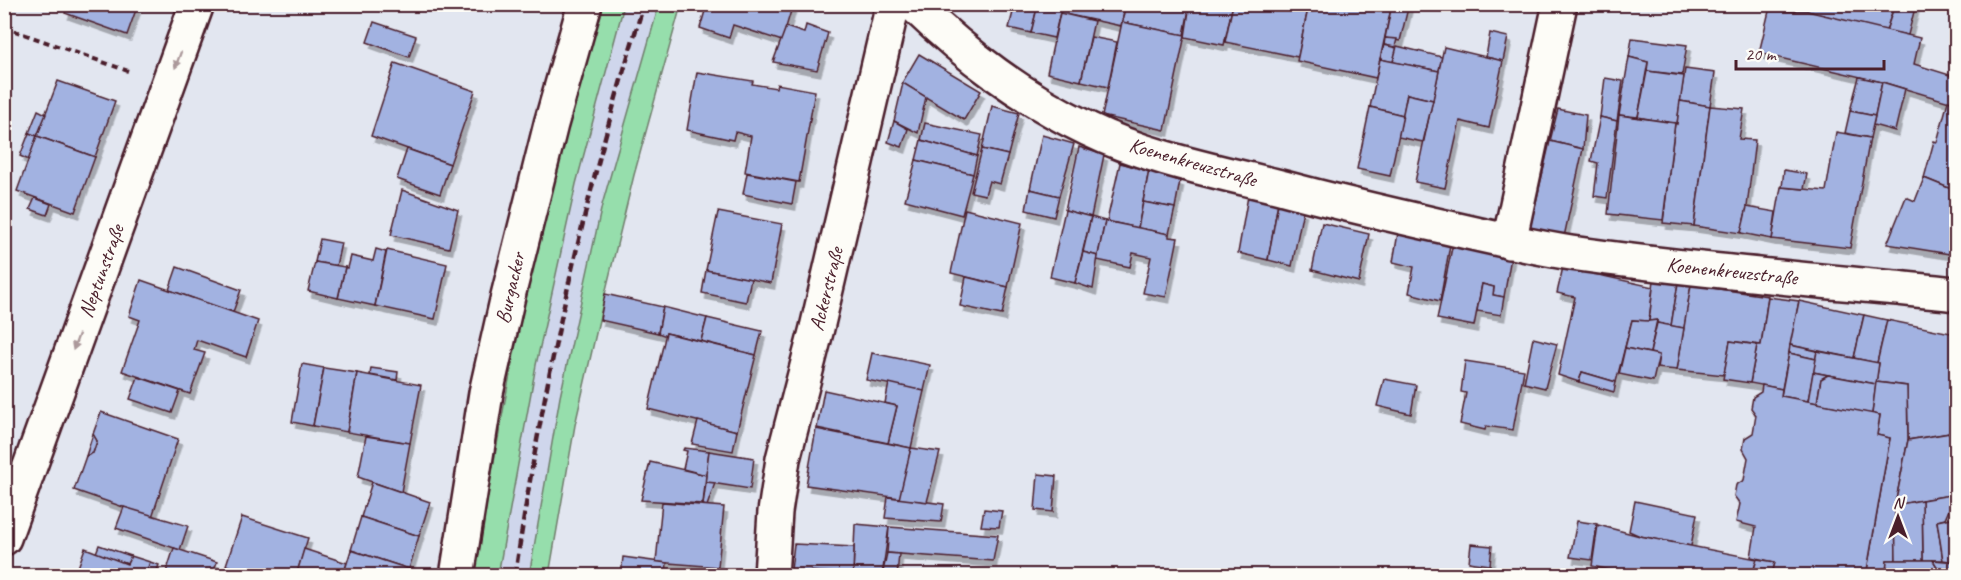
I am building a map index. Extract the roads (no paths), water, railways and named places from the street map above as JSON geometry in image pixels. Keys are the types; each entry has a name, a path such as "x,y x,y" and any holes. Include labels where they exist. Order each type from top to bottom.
{"street":[{"name":"Neptunstraße","path":"4,538 197,4"},
{"name":"Burgacker","path":"457,576 486,393 551,124 585,4"},
{"name":"Ackerstraße","path":"771,576 775,512 783,459 817,328 893,4"},
{"name":"Koenenkreuzstraße","path":"913,4 946,36 1002,81 1091,130 1130,146 1185,162 1337,202 1509,242 1675,266 1956,294"},
{"path":"1509,242 1560,4"}],"railway":[{"path":"515,576 539,431 568,287 603,145 644,4"}]}
